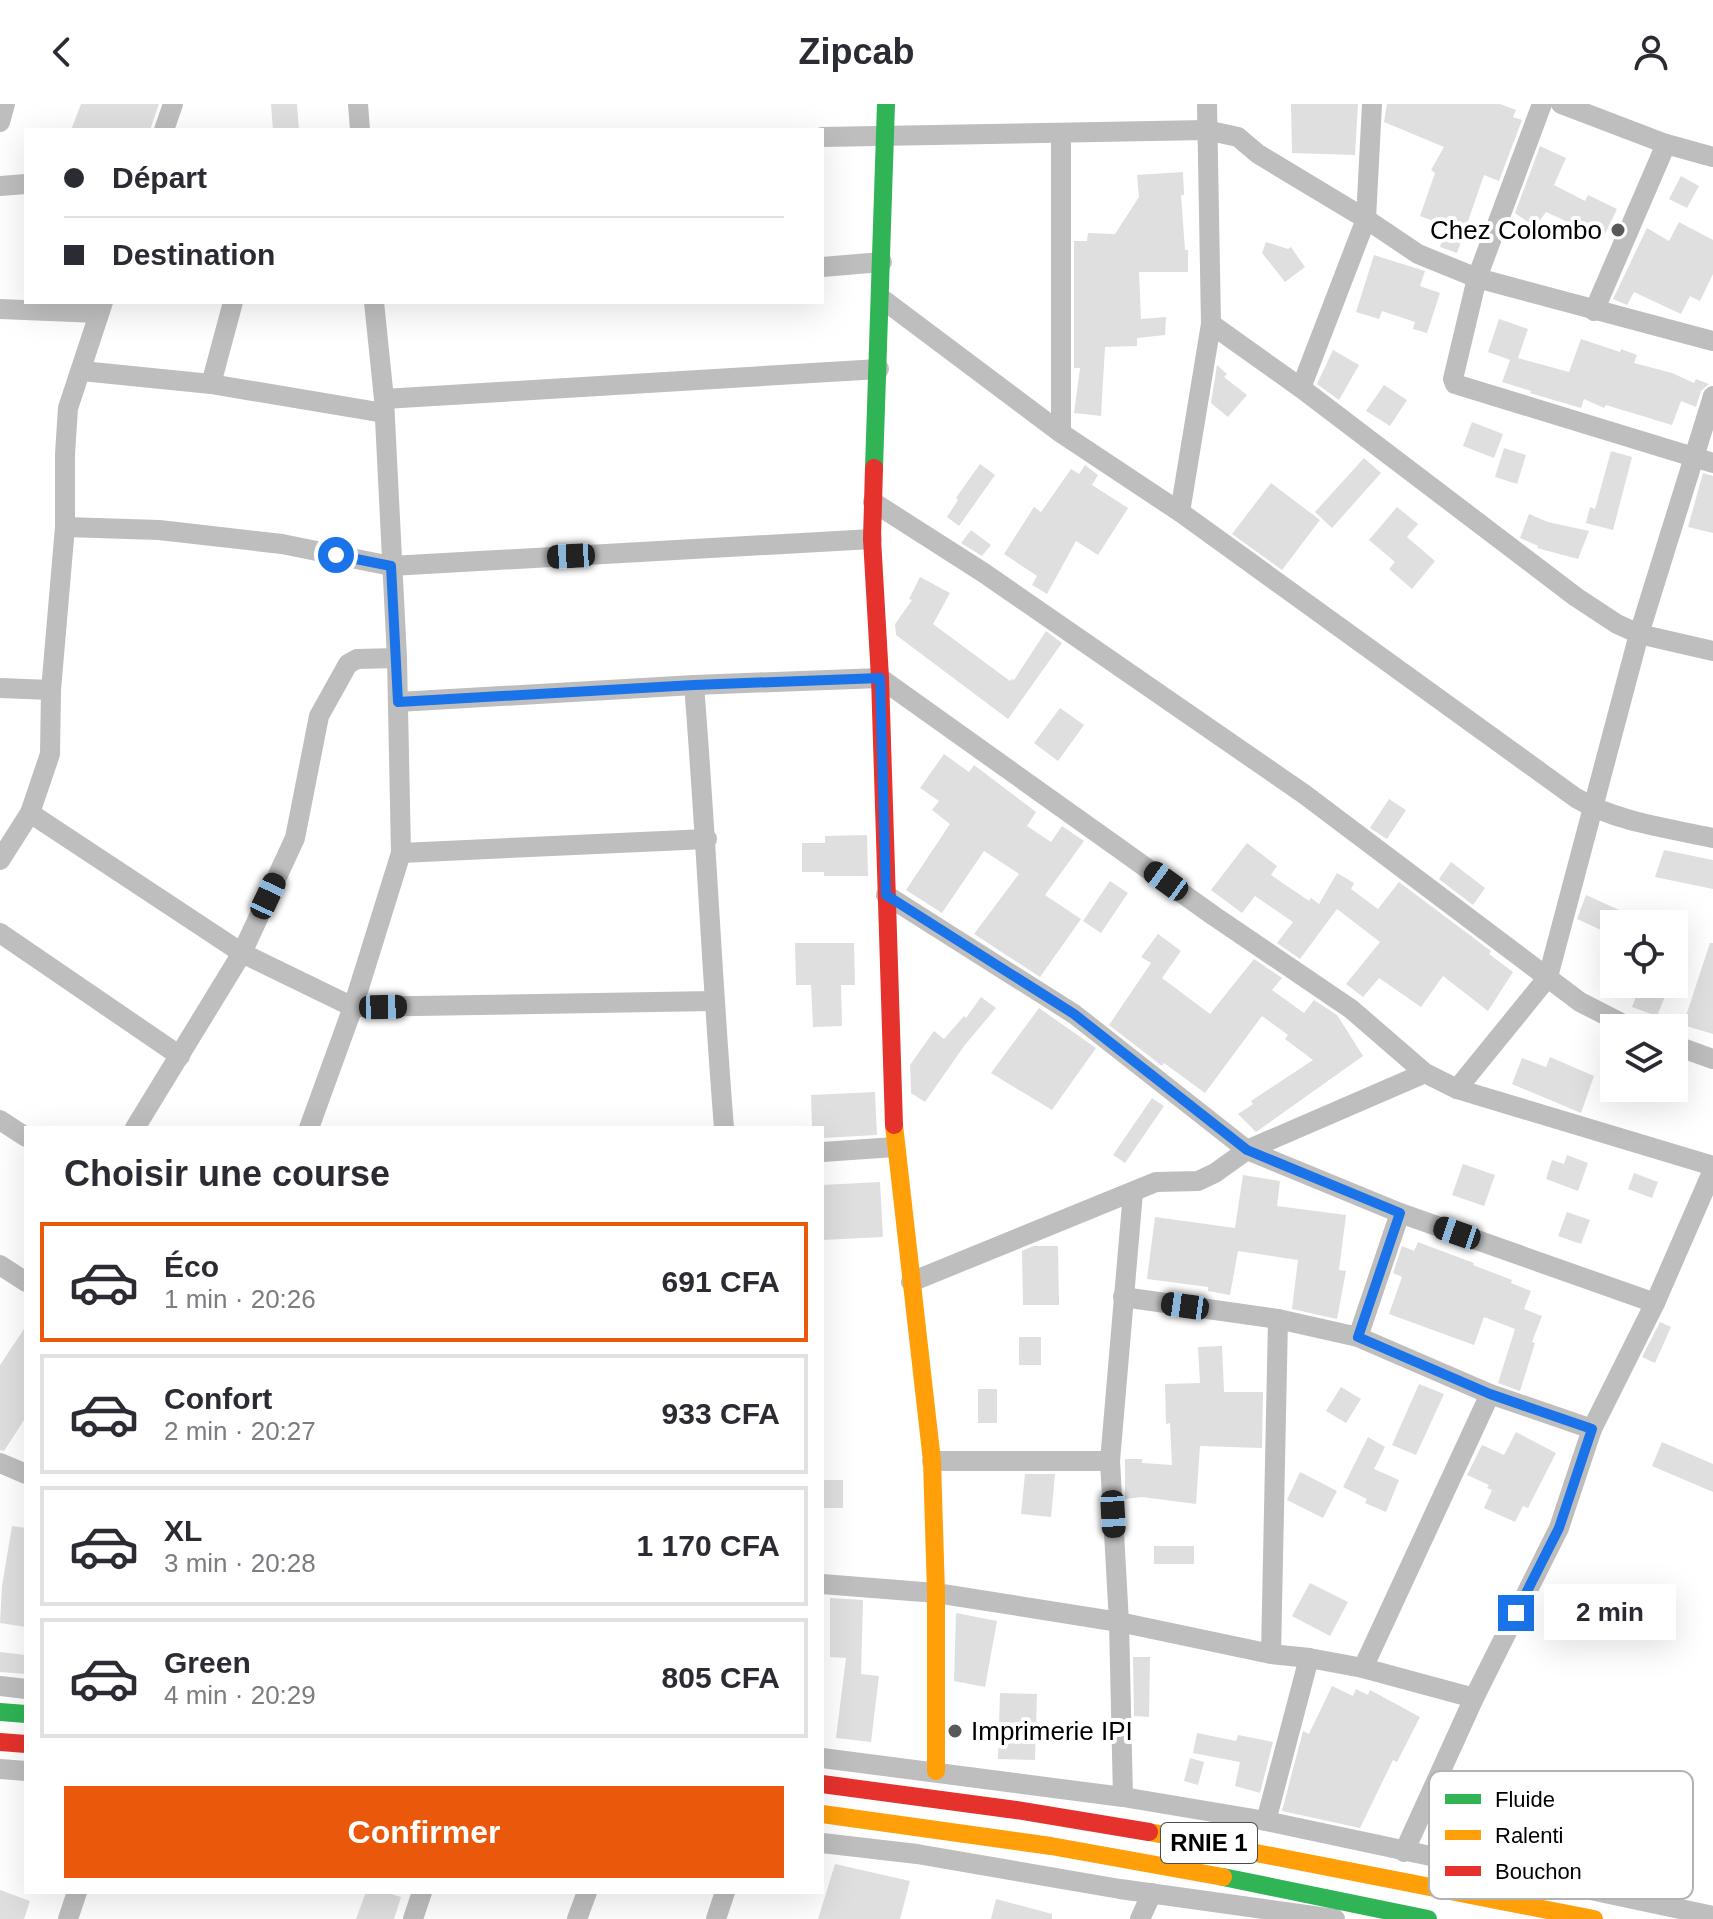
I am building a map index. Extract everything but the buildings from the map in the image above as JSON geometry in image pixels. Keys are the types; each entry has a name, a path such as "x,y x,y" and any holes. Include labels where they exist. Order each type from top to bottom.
{"main road":[{"path":"886,104 872,539 880,678 895,1147 932,1461 936,1771"},
{"path":"0,1712 24,1714"},
{"path":"0,1742 24,1744"},
{"name":"RNIE 1","path":"824,1784 930,1796 1134,1829 1429,1887"},
{"name":"RNIE 1","path":"824,1814 923,1826 1128,1858 1428,1919"},
{"name":"RNIE 1","path":"1492,1899 1594,1919"}],"street":[{"path":"0,122 5,104"},
{"path":"165,128 173,104"},
{"path":"358,104 360,128"},
{"path":"1180,512 1211,324 1207,104"},
{"path":"1301,388 1366,219 1372,104"},
{"path":"1542,104 1477,278 1453,379 1457,386 1704,459"},
{"path":"1561,104 1666,144 1713,157"},
{"path":"824,137 1206,130 1238,137 1258,154 1418,254 1477,278 1713,341"},
{"path":"1061,134 1061,433"},
{"path":"1594,311 1666,144"},
{"path":"0,186 24,184"},
{"path":"824,267 882,262"},
{"path":"881,298 1061,433 1180,512 1592,808 1713,838"},
{"path":"211,384 232,304"},
{"path":"310,1126 353,1007 401,853 397,658 384,406 375,304"},
{"path":"0,309 101,308 68,408 65,527 51,690 50,754 30,813 0,860"},
{"path":"1211,324 1301,388 1576,597 1617,624 1639,634 1713,651"},
{"path":"82,371 384,406 879,369"},
{"path":"1457,1089 1548,977 1639,634 1704,459 1713,396"},
{"path":"873,502 984,573 1269,769 1580,1002 1604,1014"},
{"path":"65,527 159,530 282,544 391,566 872,539"},
{"path":"136,1126 242,953 295,838 319,716 348,664 357,659 397,658"},
{"path":"398,702 880,678 1214,916 1351,1009 1425,1073 1457,1089 1713,1168 1655,1303 1592,1429 1559,1528 1441,1771"},
{"path":"694,685 707,839 714,1001 724,1126"},
{"path":"0,688 51,690"},
{"path":"30,813 242,953 353,1007 714,1001"},
{"path":"401,853 707,839"},
{"path":"886,895 1074,1014 1247,1150 1400,1213 1655,1303"},
{"path":"0,933 180,1056"},
{"path":"1688,1050 1713,1059"},
{"path":"911,1282 1156,1182 1198,1181 1247,1150 1425,1073"},
{"path":"0,1120 24,1136"},
{"path":"824,1152 895,1147"},
{"path":"1123,1797 1119,1622 1110,1461 1133,1192"},
{"path":"1358,1337 1400,1213"},
{"path":"0,1265 24,1281"},
{"path":"1123,1297 1278,1319 1358,1337 1490,1394 1592,1429"},
{"path":"1271,1654 1278,1319"},
{"path":"1363,1668 1490,1394"},
{"path":"932,1461 1110,1461"},
{"path":"0,1463 24,1473"},
{"path":"824,1584 936,1593 1119,1622 1271,1654 1363,1668 1474,1698"},
{"path":"1266,1821 1309,1658"},
{"path":"0,1686 24,1689"},
{"path":"824,1758 1123,1797 1266,1821 1429,1857"},
{"path":"0,1769 24,1771"},
{"path":"1404,1852 1429,1797"},
{"path":"824,1843 917,1854 1152,1893 1329,1918"},
{"path":"1140,1919 1152,1893"},
{"path":"68,1919 76,1894"},
{"path":"413,1919 421,1894"},
{"path":"577,1919 586,1894"},
{"path":"716,1919 724,1894"},
{"path":"1631,1899 1713,1916"}],"traffic: fast":[{"path":"874,468 886,104"},
{"path":"0,1712 24,1714"},
{"path":"1223,1877 1428,1919"}],"traffic: slow":[{"path":"894,1125 932,1461 936,1771"},
{"path":"824,1814 1051,1846 1223,1877"},
{"path":"1149,1832 1429,1887"},
{"path":"1492,1899 1594,1919"}],"traffic: jam":[{"path":"874,468 872,539 880,678 894,1125"},
{"path":"0,1742 24,1744"},
{"path":"824,1784 1016,1810 1149,1832"}],"place":[{"name":"Chez Colombo","path":"1618,230"},
{"name":"Imprimerie IPI","path":"955,1731"}],"route":[{"path":"336,555 391,566 398,702 880,678 886,895 1074,1014 1247,1150 1400,1213 1358,1337 1490,1394 1592,1429 1559,1528 1516,1613"}]}
